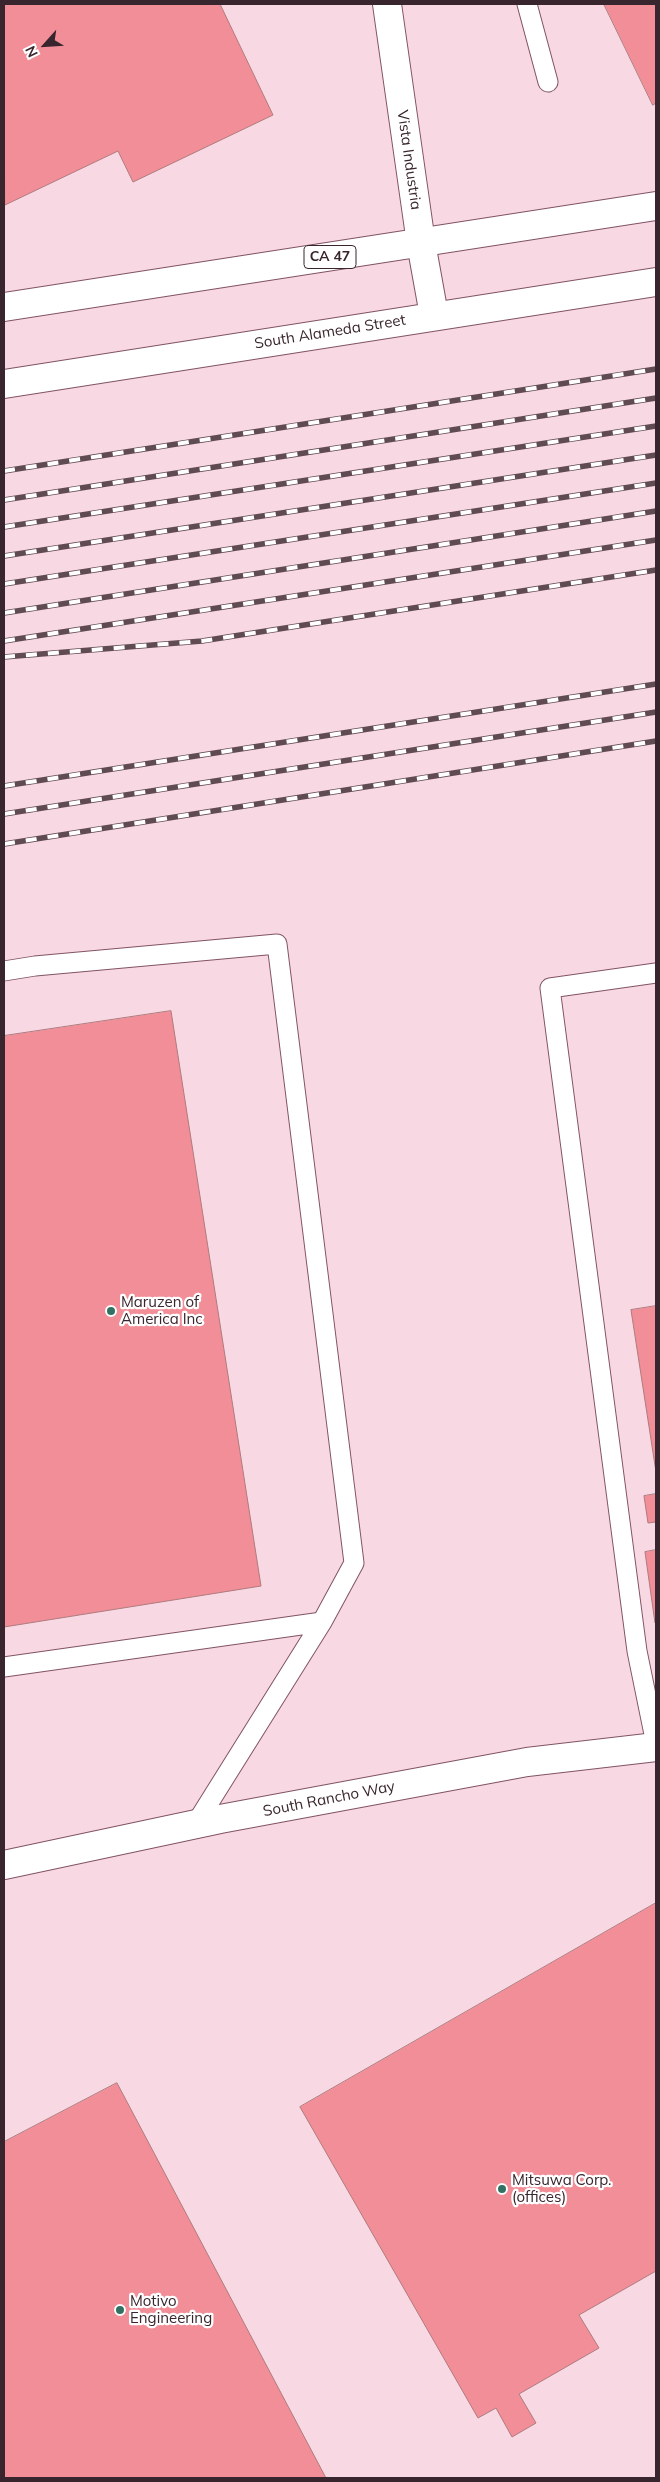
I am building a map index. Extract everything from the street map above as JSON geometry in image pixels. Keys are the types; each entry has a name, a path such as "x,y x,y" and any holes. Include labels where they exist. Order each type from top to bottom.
{"main road":[{"name":"Vista Industria","path":"387,4 421,243 434,315"},
{"name":"CA 47","path":"4,306 656,206"},
{"name":"South Alameda Street","path":"4,384 434,315 656,282"},
{"name":"South Rancho Way","path":"4,1865 195,1825 527,1762 656,1746"}],"lane":[{"path":"527,4 548,82"},
{"path":"4,970 277,944 354,1563 322,1622 195,1825"},
{"path":"656,973 550,988 637,1652 656,1746"},
{"path":"4,1667 322,1622"}],"building":[{"path":"4,4 220,4 273,115 133,182 118,151 5,205"},
{"path":"604,4 656,4 656,103 653,105"},
{"name":"Maruzen of America Inc","path":"171,1011 261,1586 4,1627 4,1036"},
{"path":"656,1306 656,1472 631,1310"},
{"path":"656,1494 656,1522 648,1523 644,1496"},
{"path":"656,1550 656,1623 655,1623 645,1552"},
{"name":"Mitsuwa Corp. (offices)","path":"656,1903 656,2271 579,2315 599,2348 519,2394 536,2423 512,2437 496,2408 478,2418 300,2107"},
{"name":"Motivo Engineering","path":"117,2083 326,2478 4,2478 4,2142"}],"railway":[{"path":"4,471 656,369"},
{"path":"4,500 656,398"},
{"path":"4,527 656,426"},
{"path":"4,556 656,455"},
{"path":"4,584 656,483"},
{"path":"4,613 656,511"},
{"path":"4,641 656,540"},
{"path":"4,657 202,641 656,570"},
{"path":"4,786 656,684"},
{"path":"4,814 656,712"},
{"path":"4,844 656,741"}],"place":[{"name":"Maruzen of America Inc","path":"111,1311"},
{"name":"Mitsuwa Corp. (offices)","path":"502,2189"},
{"name":"Motivo Engineering","path":"120,2310"}]}
